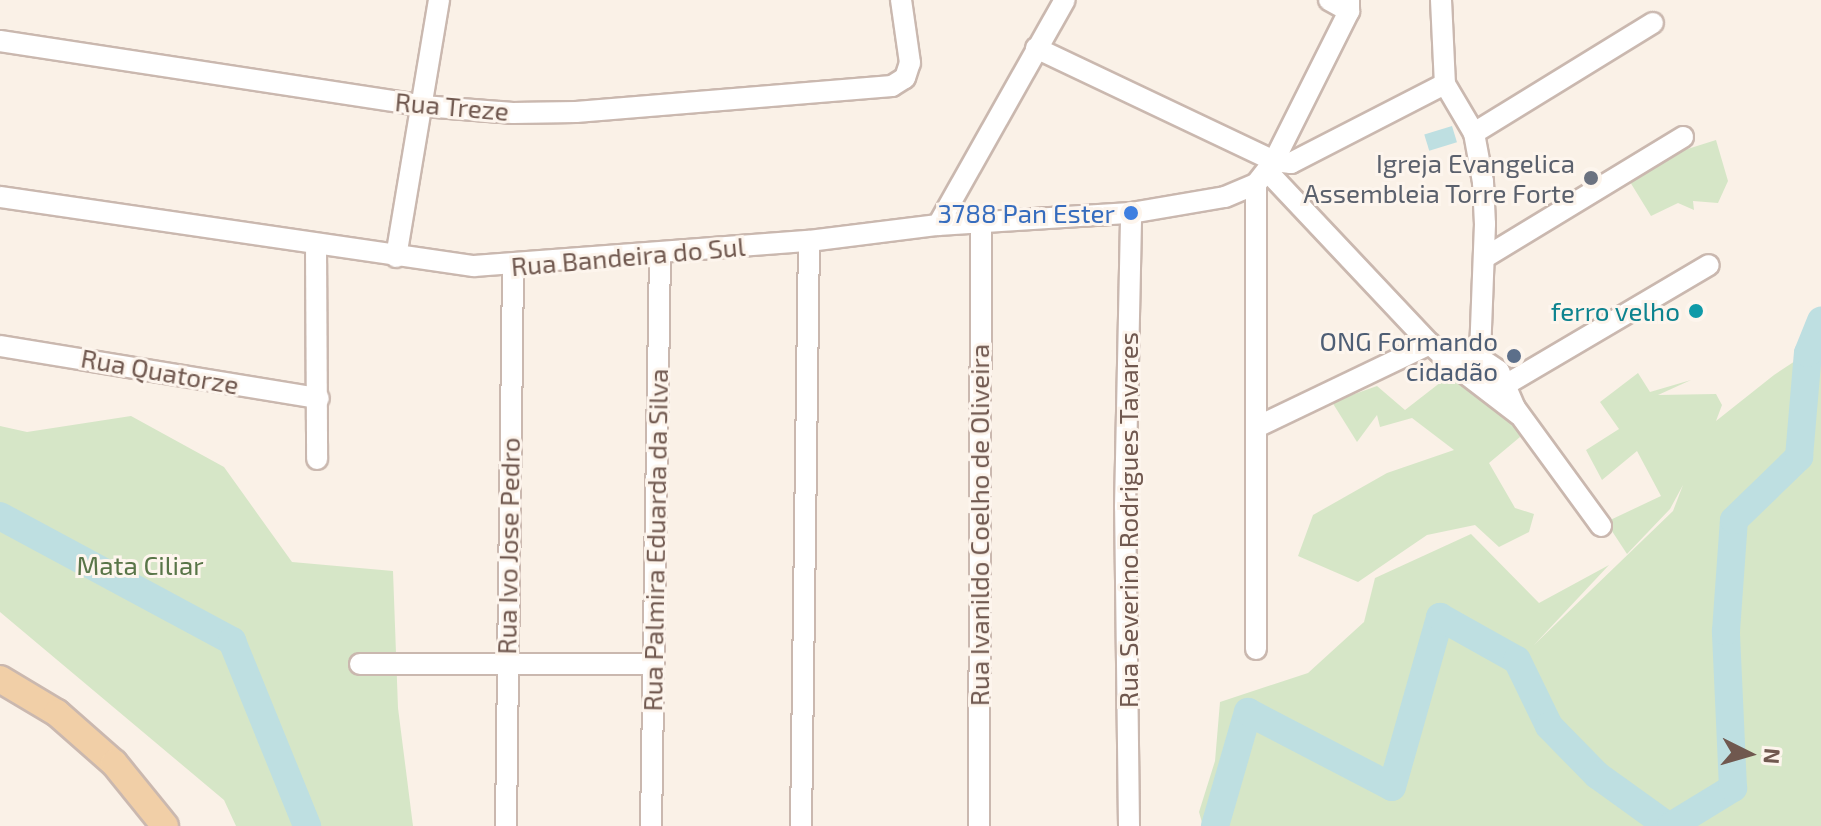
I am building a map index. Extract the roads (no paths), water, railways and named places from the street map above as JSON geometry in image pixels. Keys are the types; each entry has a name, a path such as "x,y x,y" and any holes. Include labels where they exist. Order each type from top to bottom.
{"main road":[{"path":"0,679 57,713 114,763 165,826"}],"street":[{"path":"396,257 439,0"},
{"name":"Rua Treze","path":"0,41 423,106 513,113 576,112 892,86 905,78 910,63 901,0"},
{"path":"938,225 1065,0"},
{"path":"1256,649 1266,173 1349,5 1329,0"},
{"path":"1441,0 1445,84 1474,133 1483,182 1480,357"},
{"path":"1474,133 1653,23"},
{"path":"1036,48 1266,173 1430,344 1522,417"},
{"name":"Rua Bandeira do Sul","path":"0,197 445,264 513,266 809,241 938,225 1131,213 1225,197 1266,173 1445,84"},
{"path":"1484,258 1683,137"},
{"name":"Rua Severino Rodrigues Tavares","path":"1129,826 1125,507 1131,213"},
{"name":"Rua Ivanildo Coelho de Oliveira","path":"979,826 981,223"},
{"path":"801,826 809,241"},
{"path":"316,245 317,459"},
{"name":"Rua Palmira Eduarda da Silva","path":"651,826 660,254"},
{"path":"1507,384 1709,265"},
{"name":"Rua Ivo Jose Pedro","path":"506,826 513,266"},
{"path":"1259,426 1430,344"},
{"name":"Rua Quatorze","path":"0,346 319,398"},
{"path":"1449,361 1468,350 1492,364 1507,384 1522,417 1601,526"},
{"path":"360,664 652,664"}],"water":[{"path":"1452,126 1457,142 1429,151 1424,134"}],"waterway":[{"path":"1671,826 1733,788 1726,631 1734,520 1799,457 1808,353 1821,321"},
{"path":"0,516 232,641 307,826"},
{"path":"1215,826 1248,712 1392,787 1440,617 1517,660 1549,726 1597,775 1668,826"}],"place":[{"name":"Igreja Evangelica Assembleia Torre Forte","path":"1591,178"},
{"name":"3788 Pan Ester","path":"1131,213"},
{"name":"ferro velho","path":"1696,311"},
{"name":"ONG Formando cidadão","path":"1514,356"}],"park label":[{"name":"Mata Ciliar","path":"140,565"}]}
